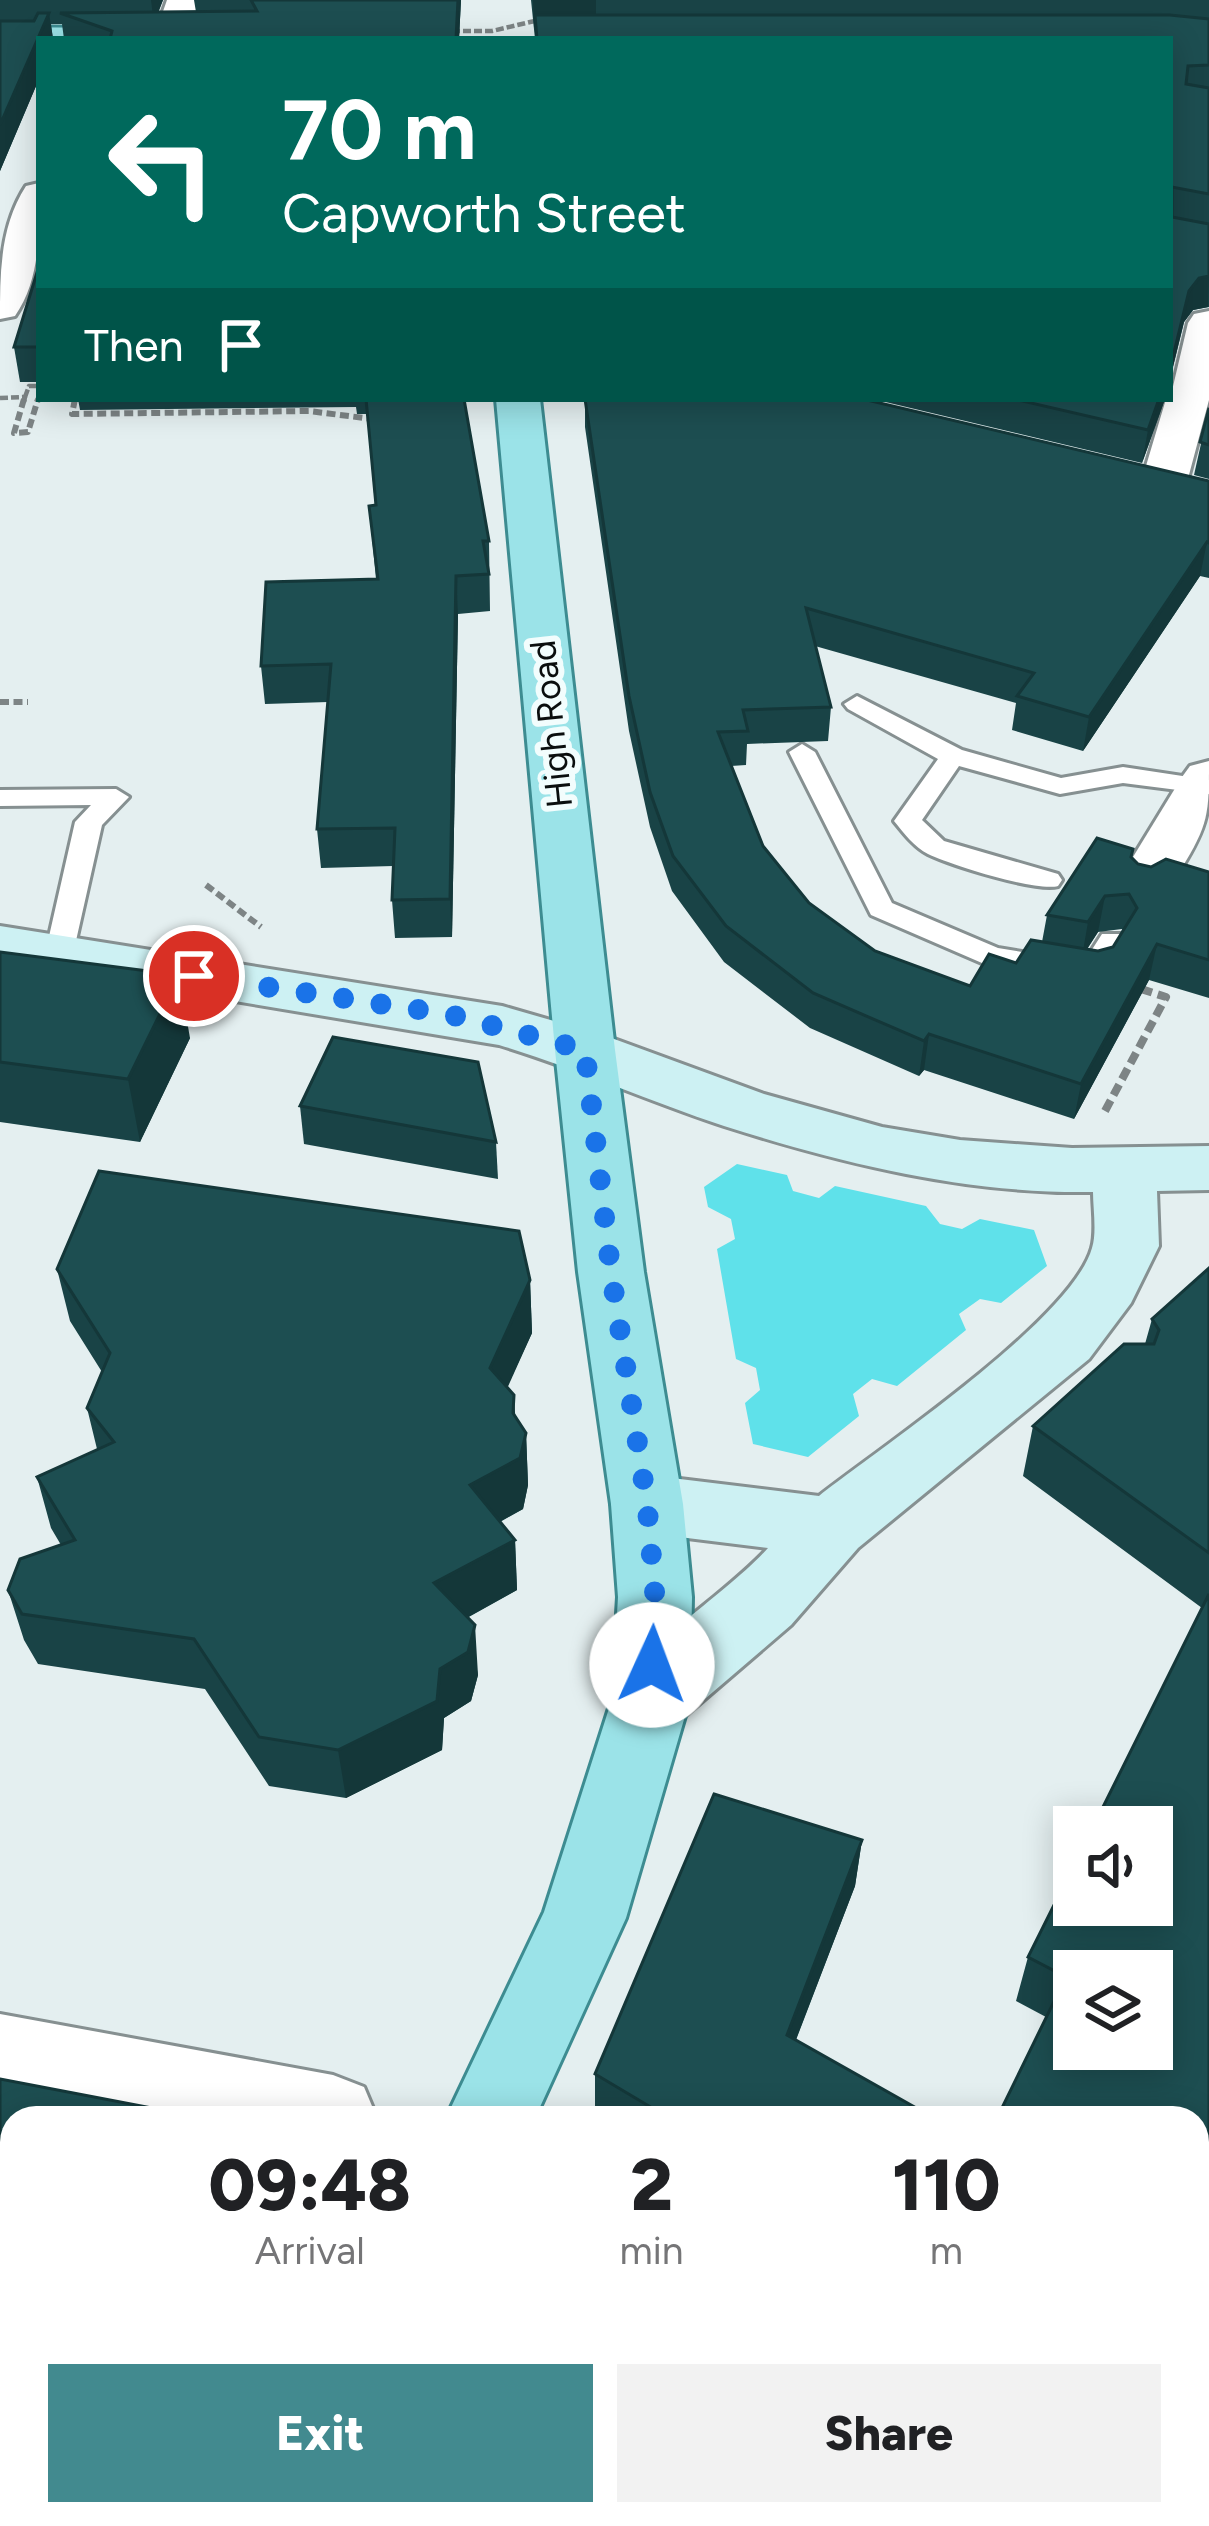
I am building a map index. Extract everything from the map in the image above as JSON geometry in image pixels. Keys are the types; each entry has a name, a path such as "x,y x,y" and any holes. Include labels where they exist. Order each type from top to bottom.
{"main road":[{"path":"0,37 36,37"},
{"name":"High Road","path":"496,2106 584,1918 651,1700 655,1597 647,1504 611,1272 585,1050 518,402"},
{"path":"0,944 448,1014 585,1050 744,1109 882,1149 960,1162 1099,1171 1209,1168"},
{"path":"651,1700 765,1603 832,1527 1074,1348 1126,1246 1099,1171"},
{"path":"647,1504 832,1527"}],"street":[{"path":"172,36 184,0"},
{"path":"0,307 36,203"},
{"path":"1163,486 1209,323"},
{"path":"1119,475 1209,497"},
{"path":"1152,873 1206,782"},
{"path":"0,2056 268,2106"}],"lane":[{"path":"857,704 953,756 1060,786 1123,775 1206,782"},
{"path":"802,752 880,909 992,956 1093,973 1112,941"},
{"path":"953,756 908,820 934,847 1048,880"},
{"path":"0,797 116,797 89,823 59,954"}],"path":[{"path":"448,31 492,31 546,19"},
{"path":"484,36 492,31"},
{"path":"36,389 29,386 14,433 28,432 36,401"},
{"path":"0,398 25,398"},
{"path":"75,402 71,413 309,411 376,419"},
{"path":"0,702 28,702"},
{"path":"206,885 270,936"},
{"path":"1093,973 1166,997 1099,1171"}],"shaded area":[{"path":"737,1164 787,1175 793,1191 819,1198 835,1186 926,1206 940,1224 962,1229 980,1219 1034,1230 1047,1266 1001,1303 980,1299 959,1314 966,1330 897,1386 872,1379 853,1394 859,1416 808,1457 753,1444 745,1403 760,1390 756,1368 736,1359 717,1249 735,1239 731,1219 708,1207 704,1187"}],"building":[{"path":"251,0 458,0 456,36 111,36 112,31 60,13 257,11"},
{"path":"38,13 49,13 0,125 0,21 34,21"},
{"path":"535,15 1170,15 1209,19 1209,65 1188,66 1186,84 1209,88 1209,194 1173,187 1173,36 537,36"},
{"path":"1173,217 1209,224 1209,276 1199,278 1189,291 1173,357"},
{"path":"36,276 36,347 14,347"},
{"path":"366,402 465,402 489,541 483,541 489,574 456,576 450,899 392,900 395,828 317,829 331,664 261,666 266,582 378,579 369,506 376,505"},
{"path":"585,402 876,402 1209,481 1209,543 1089,717 1017,696 1034,673 806,608 831,707 743,710 748,731 718,732 763,846 809,903 875,951 970,986 989,954 1016,963 1031,940 1098,951 1113,947 1137,908 1129,894 1105,896 1088,922 1047,915 1097,838 1133,849 1131,857 1138,864 1151,867 1166,859 1209,872 1209,960 1157,944 1081,1084 929,1034 924,1041 813,993 726,926 673,856 650,792 629,696"},
{"path":"1027,402 1158,402 1148,430"},
{"path":"1209,408 1209,445 1200,442"},
{"path":"0,952 179,975 128,1079 0,1062"},
{"path":"333,1037 478,1062 496,1142 300,1106"},
{"path":"99,1171 519,1231 530,1280 490,1368 514,1395 513,1413 526,1433 520,1458 470,1485 515,1540 434,1583 475,1625 468,1652 440,1669 437,1701 338,1750 259,1737 194,1639 22,1614 8,1590 20,1559 75,1540 37,1477 114,1442 87,1408 110,1353 57,1269"},
{"path":"1209,1268 1209,1553 1033,1426 1124,1344 1154,1344 1159,1330 1152,1319"},
{"path":"1209,1594 1209,2106 1003,2106 1053,2004 1053,2070 1173,2070 1173,1950 1053,1950 1053,1970 1028,1957 1053,1907 1053,1926 1173,1926 1173,1806 1103,1806"},
{"path":"714,1794 862,1840 787,2035 913,2106 649,2106 595,2074"},
{"path":"0,2079 141,2106 0,2106"}],"route":[{"path":"194,976 448,1014 585,1050 611,1272 647,1504 655,1597 652,1665"}]}
